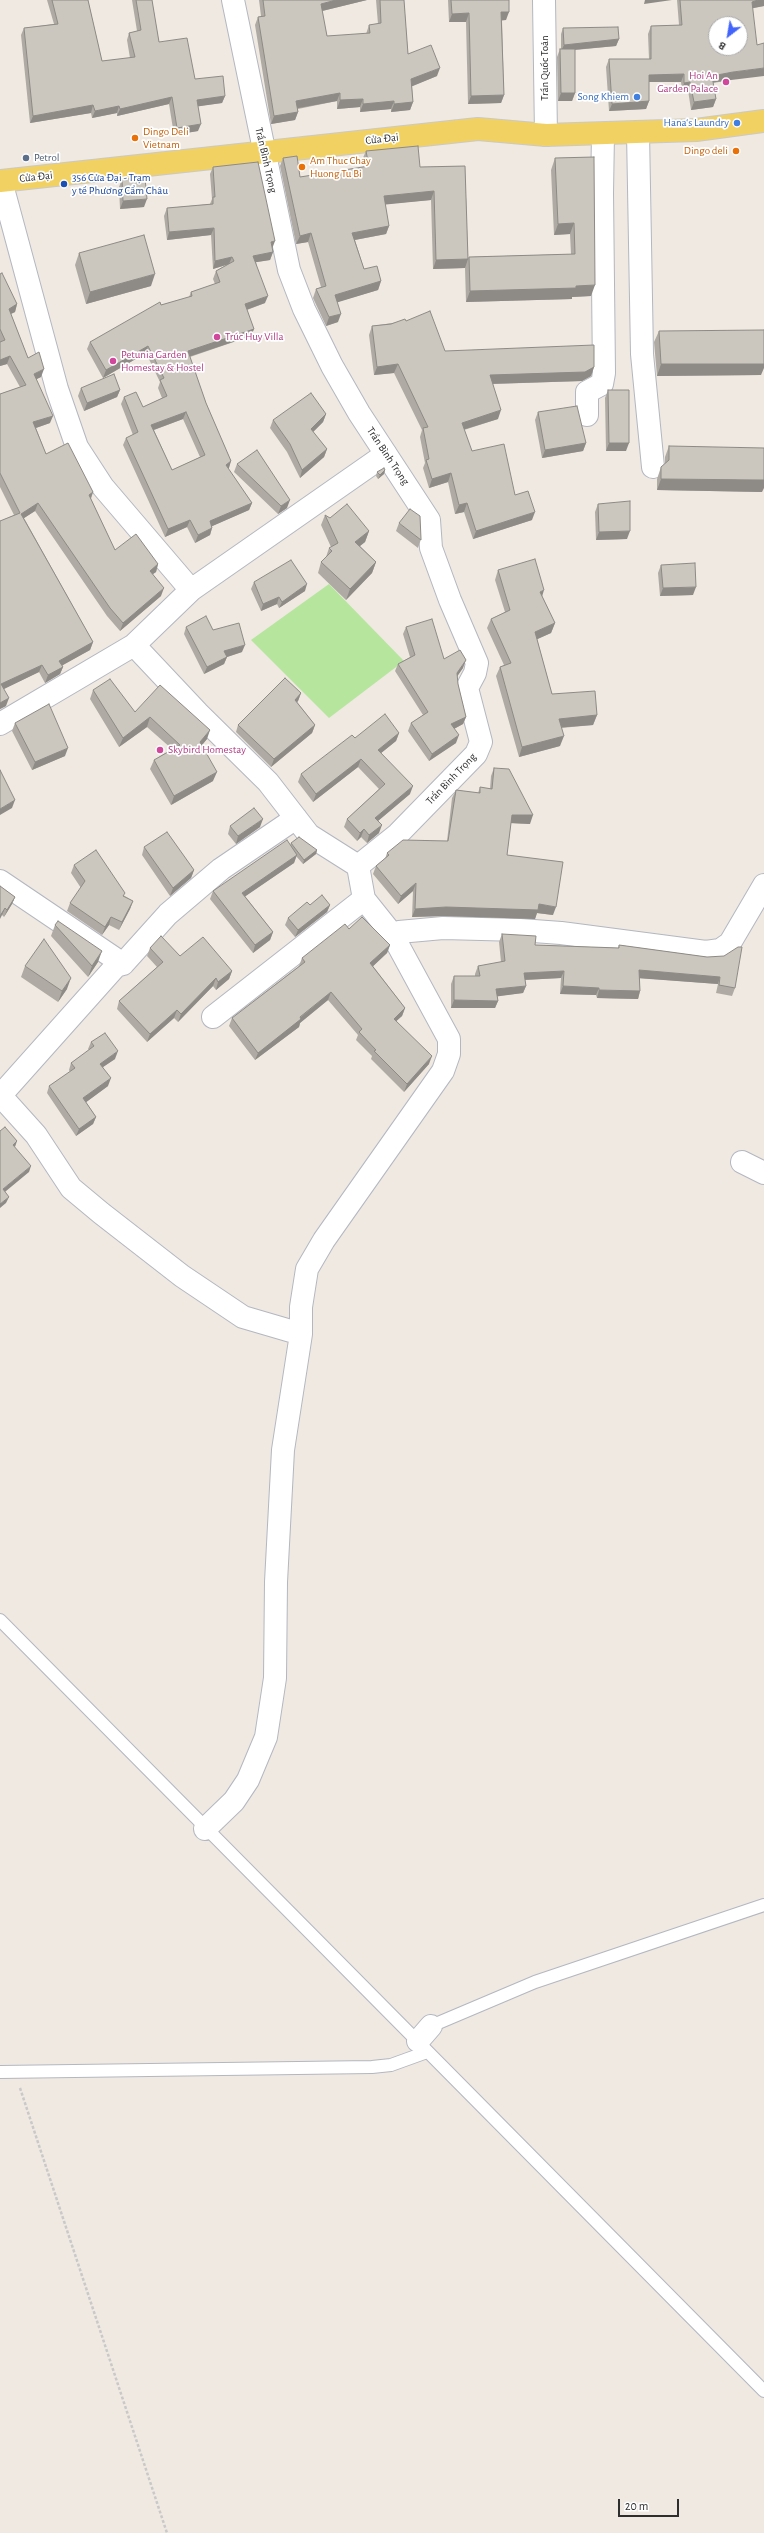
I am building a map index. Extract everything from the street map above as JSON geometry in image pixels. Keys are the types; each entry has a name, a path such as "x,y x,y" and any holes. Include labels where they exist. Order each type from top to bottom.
{"main road":[{"name":"Cửa Đại","path":"1,181 478,129 546,135 603,134 696,130 764,121"}],"street":[{"name":"Trần Bình Trọng","path":"233,0 289,270 304,310 359,413 429,520 431,548 450,600 476,658 477,668 467,691 480,744 471,760 398,834 358,866"},
{"name":"Trần Quốc Toản","path":"544,0 546,135"},
{"path":"638,132 642,354 653,467"},
{"path":"587,415 587,392 601,386 604,373 602,193 603,134"},
{"path":"1,181 57,389 77,447 103,487 191,590"},
{"path":"0,724 134,644 191,590 386,454"},
{"path":"134,644 198,713 268,782 309,835 358,866 364,899 392,934 449,1039 449,1054 443,1071 324,1240 307,1269 301,1307 301,1334 283,1450 276,1582 275,1678 266,1736 248,1780 234,1801 205,1829"},
{"path":"296,818 235,859 195,890 156,925 123,964 116,966 0,1096 36,1135 71,1188 101,1213 182,1276 243,1317 301,1334"},
{"path":"0,881 123,964"},
{"path":"392,934 443,928 520,930 706,952 720,950 730,943 764,885"},
{"path":"214,1017 364,899"},
{"path":"742,1162 764,1173"}],"lane":[{"path":"0,1620 205,1829 426,2039 764,2391"},
{"path":"0,2072 372,2067 391,2065 426,2039 535,1982 764,1905"}],"path":[{"path":"15,2072 167,2533"}],"green space":[{"path":"329,584 404,661 329,718 251,640"}],"building":[{"path":"52,0 88,0 102,61 135,57 129,33 141,30 136,0 152,0 159,42 187,38 195,79 223,76 225,96 197,100 201,124 177,128 172,97 120,109 119,106 95,111 93,105 33,116 24,28 58,24"},
{"path":"263,0 336,0 321,4 327,36 370,33 369,25 381,23 380,0 404,0 408,54 431,45 440,68 411,79 413,102 394,104 394,101 363,104 363,99 340,100 340,93 296,101 298,112 274,116 258,17 265,16"},
{"path":"451,0 509,0 509,12 501,12 504,95 471,96 469,13 452,14"},
{"path":"680,0 758,0 752,2 757,45 764,43 764,68 712,76 716,99 694,102 690,82 684,83 684,74 649,75 649,101 612,104 609,59 651,59 651,26 682,25"},
{"path":"618,27 619,39 564,45 563,28"},
{"path":"560,49 575,49 575,93 561,93"},
{"path":"418,146 420,167 465,166 468,259 436,260 434,191 384,196 389,226 352,233 364,269 377,266 381,281 335,295 341,314 329,317 316,289 326,286 311,233 300,236 283,158 297,156 300,177 369,166 366,151"},
{"path":"594,157 595,285 576,286 576,288 470,291 469,257 575,254 574,223 558,224 555,158"},
{"path":"258,162 275,241 271,242 273,252 253,256 268,296 245,304 254,329 188,351 206,403 231,461 226,465 252,503 210,521 212,528 198,535 190,520 168,529 126,438 138,432 124,397 136,392 143,407 167,396 160,380 164,378 148,346 106,370 90,342 160,302 161,305 192,296 191,292 220,282 216,271 234,261 232,257 215,261 214,228 169,232 167,208 213,204 213,197 215,197 213,167","holes":["186,412 205,455 172,470 151,425"]},
{"path":"145,178 147,199 123,201 122,179"},
{"path":"144,235 155,274 90,292 79,253"},
{"path":"2,273 17,304 9,309 28,358 39,352 44,369 34,374 53,416 33,422 46,454 68,443 93,492 89,495 115,550 136,534 158,564 150,571 164,588 123,623 110,608 38,503 21,514 93,642 59,661 63,667 48,675 42,665 1,684 9,698 0,703 0,521 20,513 0,473 0,394 26,385 10,356 0,360 0,342 5,340 0,329 0,274"},
{"path":"430,311 445,351 594,345 594,367 585,372 490,375 501,410 462,423 472,451 504,444 515,495 528,491 535,512 476,531 467,503 459,505 451,473 432,479 426,460 429,459 423,428 428,427 398,364 377,367 372,326 391,324 405,319 406,321"},
{"path":"764,330 764,364 661,364 659,331"},
{"path":"114,374 120,390 87,403 81,388"},
{"path":"608,390 629,390 629,443 609,443"},
{"path":"311,393 326,414 311,429 327,449 302,470 290,444 273,420"},
{"path":"577,406 586,443 545,450 538,412"},
{"path":"669,446 764,448 764,480 661,479 661,467 669,460"},
{"path":"257,450 290,500 281,506 237,464"},
{"path":"384,468 385,470 380,475 377,472"},
{"path":"630,501 630,531 599,532 598,504"},
{"path":"347,504 369,531 355,542 376,562 350,589 321,562 332,551 329,548 338,543 325,515 330,518"},
{"path":"410,509 420,516 421,540 399,523"},
{"path":"535,559 544,590 540,592 555,623 535,632 552,694 595,691 597,715 559,719 564,736 522,747 500,667 511,663 491,619 510,610 498,570"},
{"path":"291,560 307,584 282,602 279,597 263,604 254,582"},
{"path":"695,563 696,587 663,588 661,565"},
{"path":"206,616 213,630 239,623 245,645 224,651 227,657 207,667 186,627"},
{"path":"432,619 444,659 460,650 466,660 457,673 458,684 466,717 451,724 459,735 432,754 411,723 428,712 398,664 415,655 406,627"},
{"path":"285,678 301,693 295,700 315,725 274,759 238,725"},
{"path":"110,679 135,712 160,685 210,730 200,742 217,772 174,796 154,760 180,745 150,717 123,738 93,690"},
{"path":"49,704 68,748 35,762 15,723"},
{"path":"385,714 399,733 378,750 413,786 375,818 382,825 369,835 364,829 360,833 347,819 385,784 361,759 316,794 301,774 352,735 355,738"},
{"path":"494,768 509,769 533,815 512,815 507,855 563,862 556,907 539,904 538,910 446,907 415,909 416,883 401,896 376,866 389,855 387,853 403,840 448,841 456,790 480,793 480,787 492,789"},
{"path":"0,770 15,800 0,809"},
{"path":"254,808 263,819 238,836 230,826"},
{"path":"167,832 194,870 173,888 144,847"},
{"path":"299,837 317,850 304,860 291,843"},
{"path":"287,840 297,855 242,893 273,932 255,945 213,891"},
{"path":"96,850 125,893 123,896 133,901 122,922 111,917 105,927 70,903 85,881 74,865"},
{"path":"0,886 15,897 7,910 5,908 0,916"},
{"path":"322,895 330,905 298,930 288,918 307,902 310,905"},
{"path":"362,917 390,945 370,963 405,1008 394,1019 432,1056 407,1084 374,1051 376,1050 359,1032 362,1029 331,992 300,1017 301,1019 258,1053 232,1018 305,962 302,958 345,924 349,929"},
{"path":"58,921 102,951 92,966 55,925"},
{"path":"502,934 536,936 535,945 619,948 619,945 707,957 724,956 738,947 742,947 735,988 719,985 720,977 639,970 640,991 599,990 599,988 563,986 564,971 524,973 526,986 496,989 498,1001 454,1000 454,976 480,976 478,966 505,961"},
{"path":"161,936 180,956 203,937 232,971 218,982 216,978 181,1014 177,1010 150,1034 119,1001 163,962 150,948"},
{"path":"44,939 71,978 62,991 25,966"},
{"path":"105,1033 118,1051 100,1064 111,1078 83,1098 96,1117 79,1129 49,1086 75,1068 71,1063 94,1046 91,1042"},
{"path":"5,1127 17,1141 13,1145 31,1166 3,1189 9,1197 0,1204 0,1131"}],"place":[{"name":"Hoi An Garden Palace","path":"726,82"},
{"name":"Song Khiem","path":"637,97"},
{"name":"Hana‘s Laundry","path":"737,123"},
{"name":"Dingo Deli Vietnam","path":"135,138"},
{"name":"Dingo deli","path":"736,151"},
{"name":"Petrol","path":"26,158"},
{"name":"Am Thuc Chay Huong Tu Bi","path":"302,167"},
{"name":"356 Cửa Đại - Trạm y tế Phương Cẩm Châu","path":"64,184"},
{"name":"Trúc Huy Villa","path":"217,337"},
{"name":"Petunia Garden Homestay & Hostel","path":"113,361"},
{"name":"Skybird Homestay","path":"160,750"}]}
